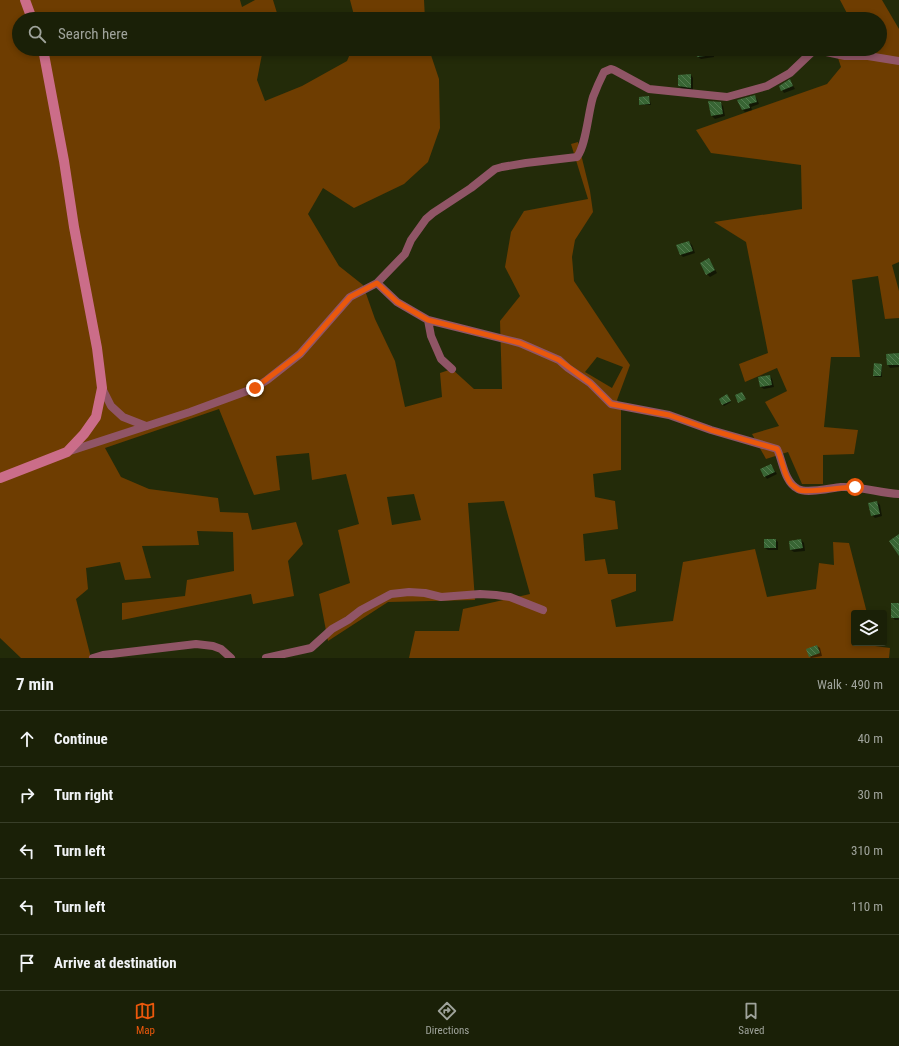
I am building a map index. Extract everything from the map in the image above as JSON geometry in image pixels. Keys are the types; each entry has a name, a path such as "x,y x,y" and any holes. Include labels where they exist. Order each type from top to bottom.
{"street":[{"path":"25,0 29,12"},
{"path":"44,56 97,348 102,388 96,417 84,434 67,452"},
{"path":"0,478 67,452 190,412 255,388 300,354 350,297 377,283 405,254 411,240 426,219 490,173 502,167 577,157 582,151 593,98 604,72 611,69 614,70 649,89 727,97 767,86 790,73 808,56"},
{"path":"845,56 868,56 899,61"},
{"path":"377,283 397,302 428,320 520,343 559,360 590,383 611,404 669,415 711,430 777,449 791,484 798,490 855,487 899,494"},
{"path":"428,320 431,336 441,360 452,369"},
{"path":"102,388 111,406 123,417 146,426"},
{"path":"266,658 311,648 332,629 376,601 391,594 409,592 425,593 441,597 480,594 496,595 510,597 544,610"},
{"path":"93,658 103,655 196,644 213,646 220,649 231,658"}],"shaded area":[{"path":"0,0 240,0 242,7 255,0 273,0 277,12 12,12 12,56 262,56 257,80 265,101 302,86 347,61 349,56 431,56 439,79 440,128 428,162 404,184 354,208 323,188 308,214 339,266 363,285 375,319 395,361 405,407 442,397 440,373 452,369 474,389 502,389 500,321 520,296 505,267 511,232 524,211 588,199 571,144 578,142 590,191 593,212 575,240 572,257 574,281 630,365 617,400 621,406 621,470 593,474 595,497 615,501 618,529 583,534 585,561 605,559 608,574 636,574 636,591 611,600 616,627 673,621 683,562 755,549 767,597 816,589 819,563 834,565 833,542 849,543 866,610 851,610 851,646 875,646 890,648 889,658 409,658 415,631 459,631 463,609 530,594 504,501 468,503 475,600 388,602 328,641 319,594 350,583 338,530 359,524 346,474 312,480 309,453 276,456 280,490 254,495 219,409 105,448 121,477 149,489 218,498 220,512 248,513 252,530 296,522 303,544 288,561 294,596 253,604 251,594 122,620 122,603 185,596 187,580 234,571 233,532 197,531 199,545 142,546 151,578 125,580 120,562 86,568 88,589 76,599 91,658 21,658 0,638","holes":["597,357 623,367 612,388 585,372","414,494 421,520 392,525 387,497"]},
{"path":"350,0 424,0 425,12 353,12"},
{"path":"840,0 882,0 899,29 899,262 892,265 899,291 899,318 885,319 878,276 852,280 860,357 831,357 824,427 858,430 854,454 823,455 823,484 802,484 788,452 766,459 752,434 779,426 765,402 787,391 777,368 745,382 739,364 768,353 746,242 714,222 802,209 801,165 711,153 696,130 827,84 841,67 837,56 887,56 887,12 846,12"}],"building":[{"path":"691,74 691,88 678,86 678,75"},
{"path":"790,79 793,86 781,91 779,86"},
{"path":"755,95 757,102 749,104 750,108 742,110 737,100"},
{"path":"649,96 650,104 639,105 639,97"},
{"path":"708,101 721,102 723,114 711,116"},
{"path":"689,241 693,251 680,255 676,245"},
{"path":"709,258 715,270 706,275 700,263"},
{"path":"899,353 899,365 887,365 886,354"},
{"path":"874,363 882,364 881,376 873,376"},
{"path":"770,375 772,385 760,387 758,377"},
{"path":"742,392 746,399 738,403 735,395"},
{"path":"727,394 731,401 722,405 719,399"},
{"path":"771,464 775,472 764,477 760,469"},
{"path":"877,501 880,514 871,516 868,503"},
{"path":"899,534 899,556 889,541"},
{"path":"764,539 776,539 776,548 764,548"},
{"path":"801,539 803,548 790,550 789,541"},
{"path":"891,603 899,603 899,618 891,618"},
{"path":"817,645 820,653 809,657 806,649"}],"route":[{"path":"255,388 300,354 350,297 377,283 397,302 428,320 520,343 559,360 590,383 611,404 669,415 711,430 777,449 791,484 798,490 855,487"}]}
